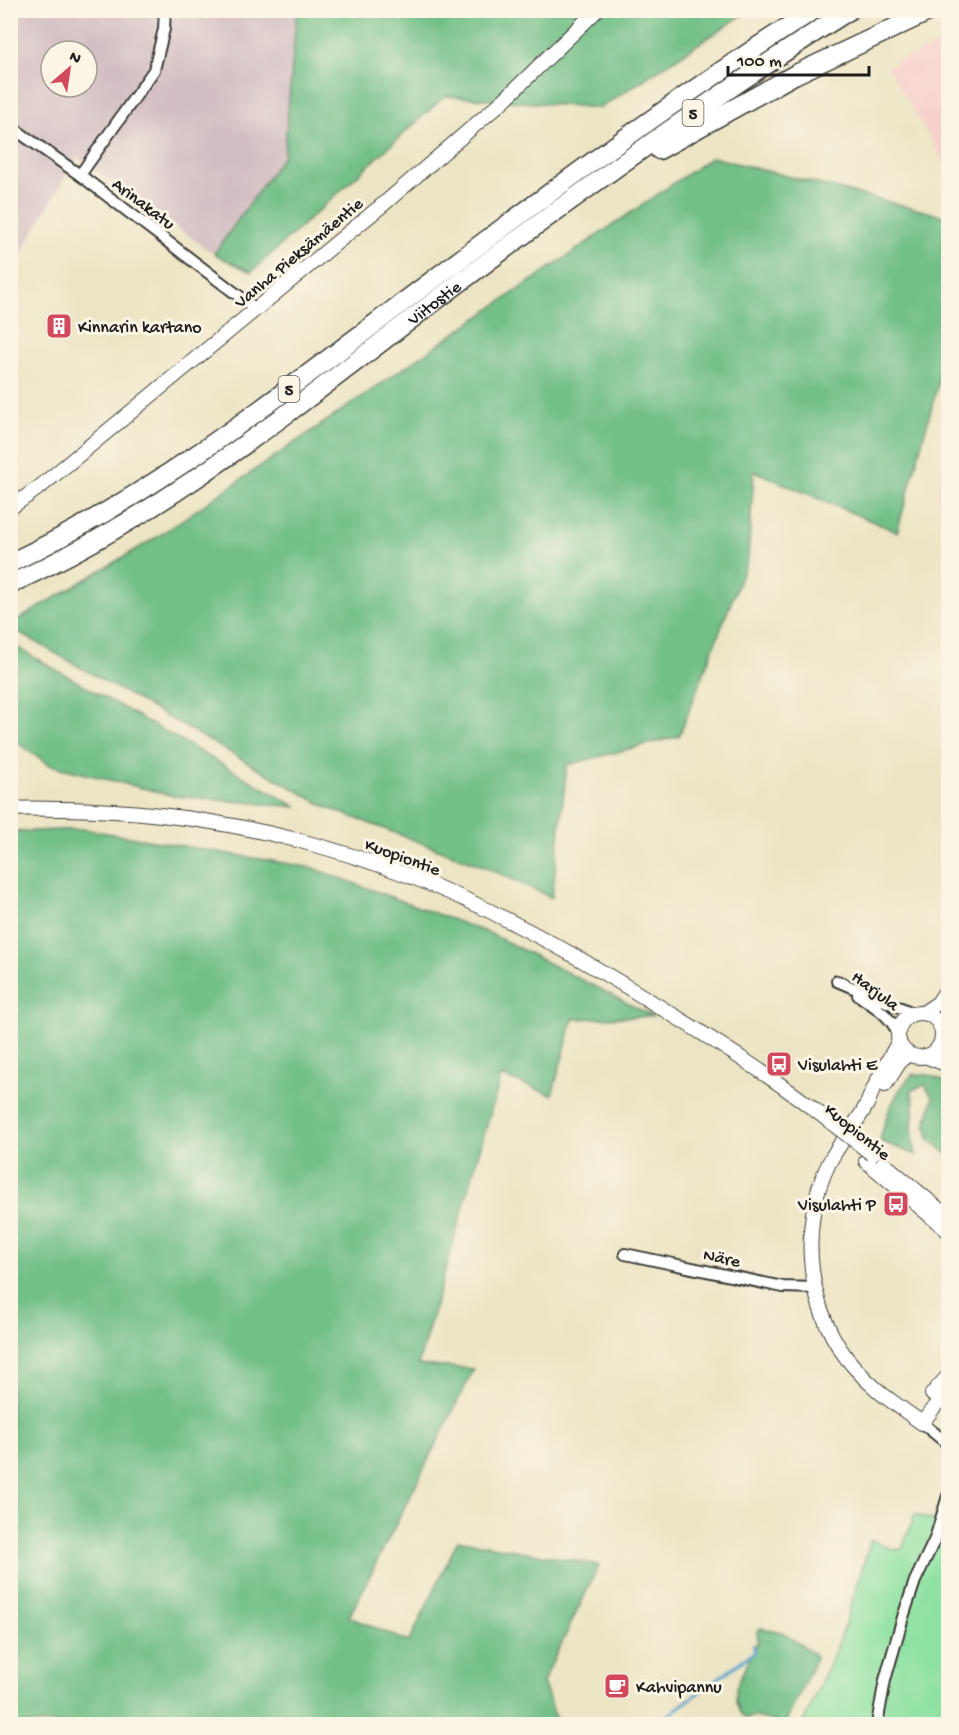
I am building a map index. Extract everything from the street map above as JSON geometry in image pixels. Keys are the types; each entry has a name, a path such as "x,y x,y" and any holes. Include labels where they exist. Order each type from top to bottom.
{"highway":[{"path":"770,38 806,10"},
{"name":"Viitostie","path":"10,563 96,519 198,454 258,412 528,209 699,87 814,10"},
{"name":"Viitostie","path":"10,584 115,529 218,464 684,119 850,10"},
{"path":"562,208 736,106 852,46 932,10"}],"street":[{"path":"80,175 154,70 164,29 165,10"},
{"name":"Vanha Pieksämäentie","path":"10,508 39,489 386,202 504,100 597,10"},
{"name":"Arinakatu","path":"10,126 80,175 256,309"},
{"name":"Kuopiontie","path":"10,809 96,810 179,817 276,835 375,864 447,892 516,924 612,978 743,1060 869,1157 931,1209 948,1231"},
{"name":"Harjula","path":"898,1037 893,1022 886,1014 837,981 918,1013"},
{"path":"948,988 938,1003 905,1018 900,1024 898,1037 868,1104 829,1163 819,1190 812,1227 810,1263 814,1288 824,1317 839,1346 854,1367 883,1396 948,1444"},
{"path":"918,1013 932,1016 939,1024 944,1042"},
{"path":"925,1056 944,1042 948,1016"},
{"path":"898,1037 903,1049 909,1054 925,1056 948,1065"},
{"path":"868,1104 877,1097 901,1060 909,1054"},
{"path":"931,1209 948,1237"},
{"name":"Kuopiontie","path":"931,1209 948,1216"},
{"name":"Näre","path":"625,1254 783,1287 814,1288"},
{"path":"918,1420 948,1376"},
{"path":"918,1420 948,1389"},
{"path":"877,1725 885,1680 903,1617 915,1581 935,1539 948,1496"}],"shaded area":[{"path":"11,11 297,11 284,155 214,254 77,157 11,271"},
{"path":"948,40 948,168 887,66"},
{"path":"948,428 948,501 937,499"}],"green space":[{"path":"297,11 749,11 600,108 445,96 251,272 214,254 284,155"},
{"path":"712,157 948,217 948,349 897,532 754,471 748,559 679,736 567,765 552,898 488,868 326,807 11,628 11,624 157,537"},
{"path":"10,644 297,807 174,796 50,765 18,743 11,702"},
{"path":"83,829 313,868 491,934 653,1016 573,1019 552,1095 501,1076 418,1365 474,1369 349,1617 409,1642 458,1540 599,1565 543,1682 558,1724 11,1724 11,832"},
{"path":"913,1074 929,1075 948,1083 948,1155 929,1139 926,1123 933,1098 925,1085 911,1090 914,1102 912,1129 916,1155 880,1141 892,1105 901,1088"},
{"path":"915,1514 948,1525 948,1724 803,1724 841,1637 871,1540 894,1550 902,1549"},
{"path":"761,1628 782,1632 814,1654 816,1658 785,1724 756,1717 746,1718 740,1713 736,1702 736,1687 758,1640 757,1631"}],"waterway":[{"path":"663,1719 754,1652 752,1645"}],"place":[{"name":"Kinnarin kartano","path":"59,326"},
{"name":"Visulahti E","path":"779,1064"},
{"name":"Visulahti P","path":"896,1204"},
{"name":"Kahvipannu","path":"617,1686"}]}
